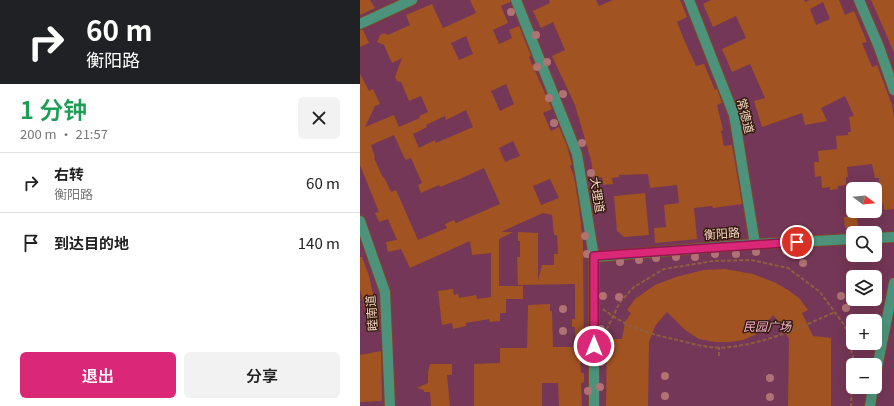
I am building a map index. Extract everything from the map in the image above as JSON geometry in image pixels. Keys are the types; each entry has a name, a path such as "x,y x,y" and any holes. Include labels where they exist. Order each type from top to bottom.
{"street":[{"path":"360,24 412,0"},
{"name":"大理道","path":"516,0 577,154 594,256 594,406"},
{"name":"常德道","path":"689,0 734,115 755,244"},
{"path":"859,0 879,47 894,90"},
{"name":"睦南道","path":"360,221 385,292 390,406"},
{"path":"882,238 894,237"},
{"name":"衡阳路","path":"594,256 755,244 846,239"},
{"path":"881,358 889,334 894,283"},
{"path":"870,406 872,394"}],"path":[{"path":"604,343 604,335 620,302 634,286 664,269 713,261 751,260 788,268 820,292 845,326 853,357 851,406"},
{"path":"595,302 617,320 657,336 707,347 730,347 781,335 835,312"},
{"path":"719,356 720,347"}],"green space":[{"name":"民园广场","path":"360,0 894,0 894,406 360,406"}],"building":[{"path":"360,0 370,0 375,8 360,15"},
{"path":"470,0 510,0 510,2 501,6 508,23 493,30 499,44 512,38 509,30 519,26 531,56 529,57 552,109 543,113 551,131 559,127 567,146 572,165 570,166 574,177 579,207 583,244 584,355 580,355 581,373 584,373 584,382 581,383 582,406 559,406 558,383 542,383 542,406 474,406 474,364 500,363 500,348 527,348 528,305 550,304 550,311 552,311 553,347 575,347 575,327 572,327 572,319 575,319 575,284 518,285 517,257 520,257 520,241 518,241 518,232 538,233 538,280 542,265 554,265 554,254 558,254 557,235 554,235 552,215 543,213 501,232 513,232 499,239 499,286 523,286 523,299 506,299 506,313 500,313 500,321 490,322 489,319 466,323 466,326 453,329 452,323 442,325 438,291 453,289 454,295 458,294 459,298 476,295 477,299 491,297 491,253 472,255 470,241 410,268 401,249 388,252 386,242 397,240 388,219 379,222 375,213 379,212 360,165 360,74 369,91 373,89 380,104 375,106 365,127 394,115 399,127 420,118 419,116 428,112 421,96 409,101 401,82 397,81 395,77 402,58 392,63 384,45 377,42 380,35 384,33 388,35 410,25 406,15 432,4 443,28 476,13","holes":["466,36 473,54 459,60 451,43","506,84 514,104 500,111 491,91","466,110 473,127 436,143 435,140 419,148 413,134 427,127 426,125 445,116 446,120","394,135 406,160 411,158 422,183 418,185 421,193 439,185 440,187 484,168 500,204 456,223 454,220 445,224 447,228 418,240 396,190 391,192 384,177 383,178 374,158 371,145","513,141 520,156 505,162 499,148","550,179 559,198 541,205 533,186"]},
{"path":"549,0 596,0 599,6 613,0 680,0 687,17 677,22 685,42 696,66 704,64 715,90 717,89 722,103 717,105 723,130 721,131 724,146 732,145 742,204 713,208 712,206 694,208 697,239 655,243 654,228 666,227 664,205 679,203 677,185 650,188 648,174 619,175 619,177 612,178 613,184 603,185 602,177 594,178 591,160 575,105 552,56 565,50 553,22 541,28 533,11 550,3"},
{"path":"711,0 804,0 805,2 810,0 839,0 845,15 854,11 867,42 862,43 872,67 877,65 892,105 894,117 894,209 884,210 882,203 882,182 879,182 879,178 875,178 872,164 847,167 848,177 846,177 846,185 838,186 838,189 830,190 830,187 822,188 821,176 815,177 814,162 819,162 818,151 837,149 836,136 848,135 848,132 851,132 849,117 854,116 845,96 821,108 827,121 805,125 802,113 762,127 754,101 765,98 750,64 732,72 722,49 746,38 736,16 713,27 703,4","holes":["823,2 830,19 816,25 810,9"]},
{"path":"871,0 894,0 894,53 883,27"},
{"path":"360,30 363,30 369,43 360,47"},
{"path":"645,193 649,235 624,237 617,231 614,196"},
{"path":"844,217 857,218 858,226 846,226 845,228"},
{"path":"360,257 362,257 369,276 376,308 365,310 360,289"},
{"path":"725,269 753,274 776,283 788,290 799,298 808,310 802,313 813,336 831,338 831,406 788,406 789,339 782,326 773,315 757,334 743,340 715,342 699,339 685,330 667,312 655,326 649,342 648,406 606,406 607,339 622,339 625,322 631,313 627,310 635,299 655,285 676,277 704,270"},
{"path":"381,351 382,401 360,402 360,355"},
{"path":"430,364 452,364 452,375 447,375 450,406 431,406 430,392 424,392 424,390 417,388 428,383"}],"route":[{"path":"594,346 594,256 797,242"}]}
